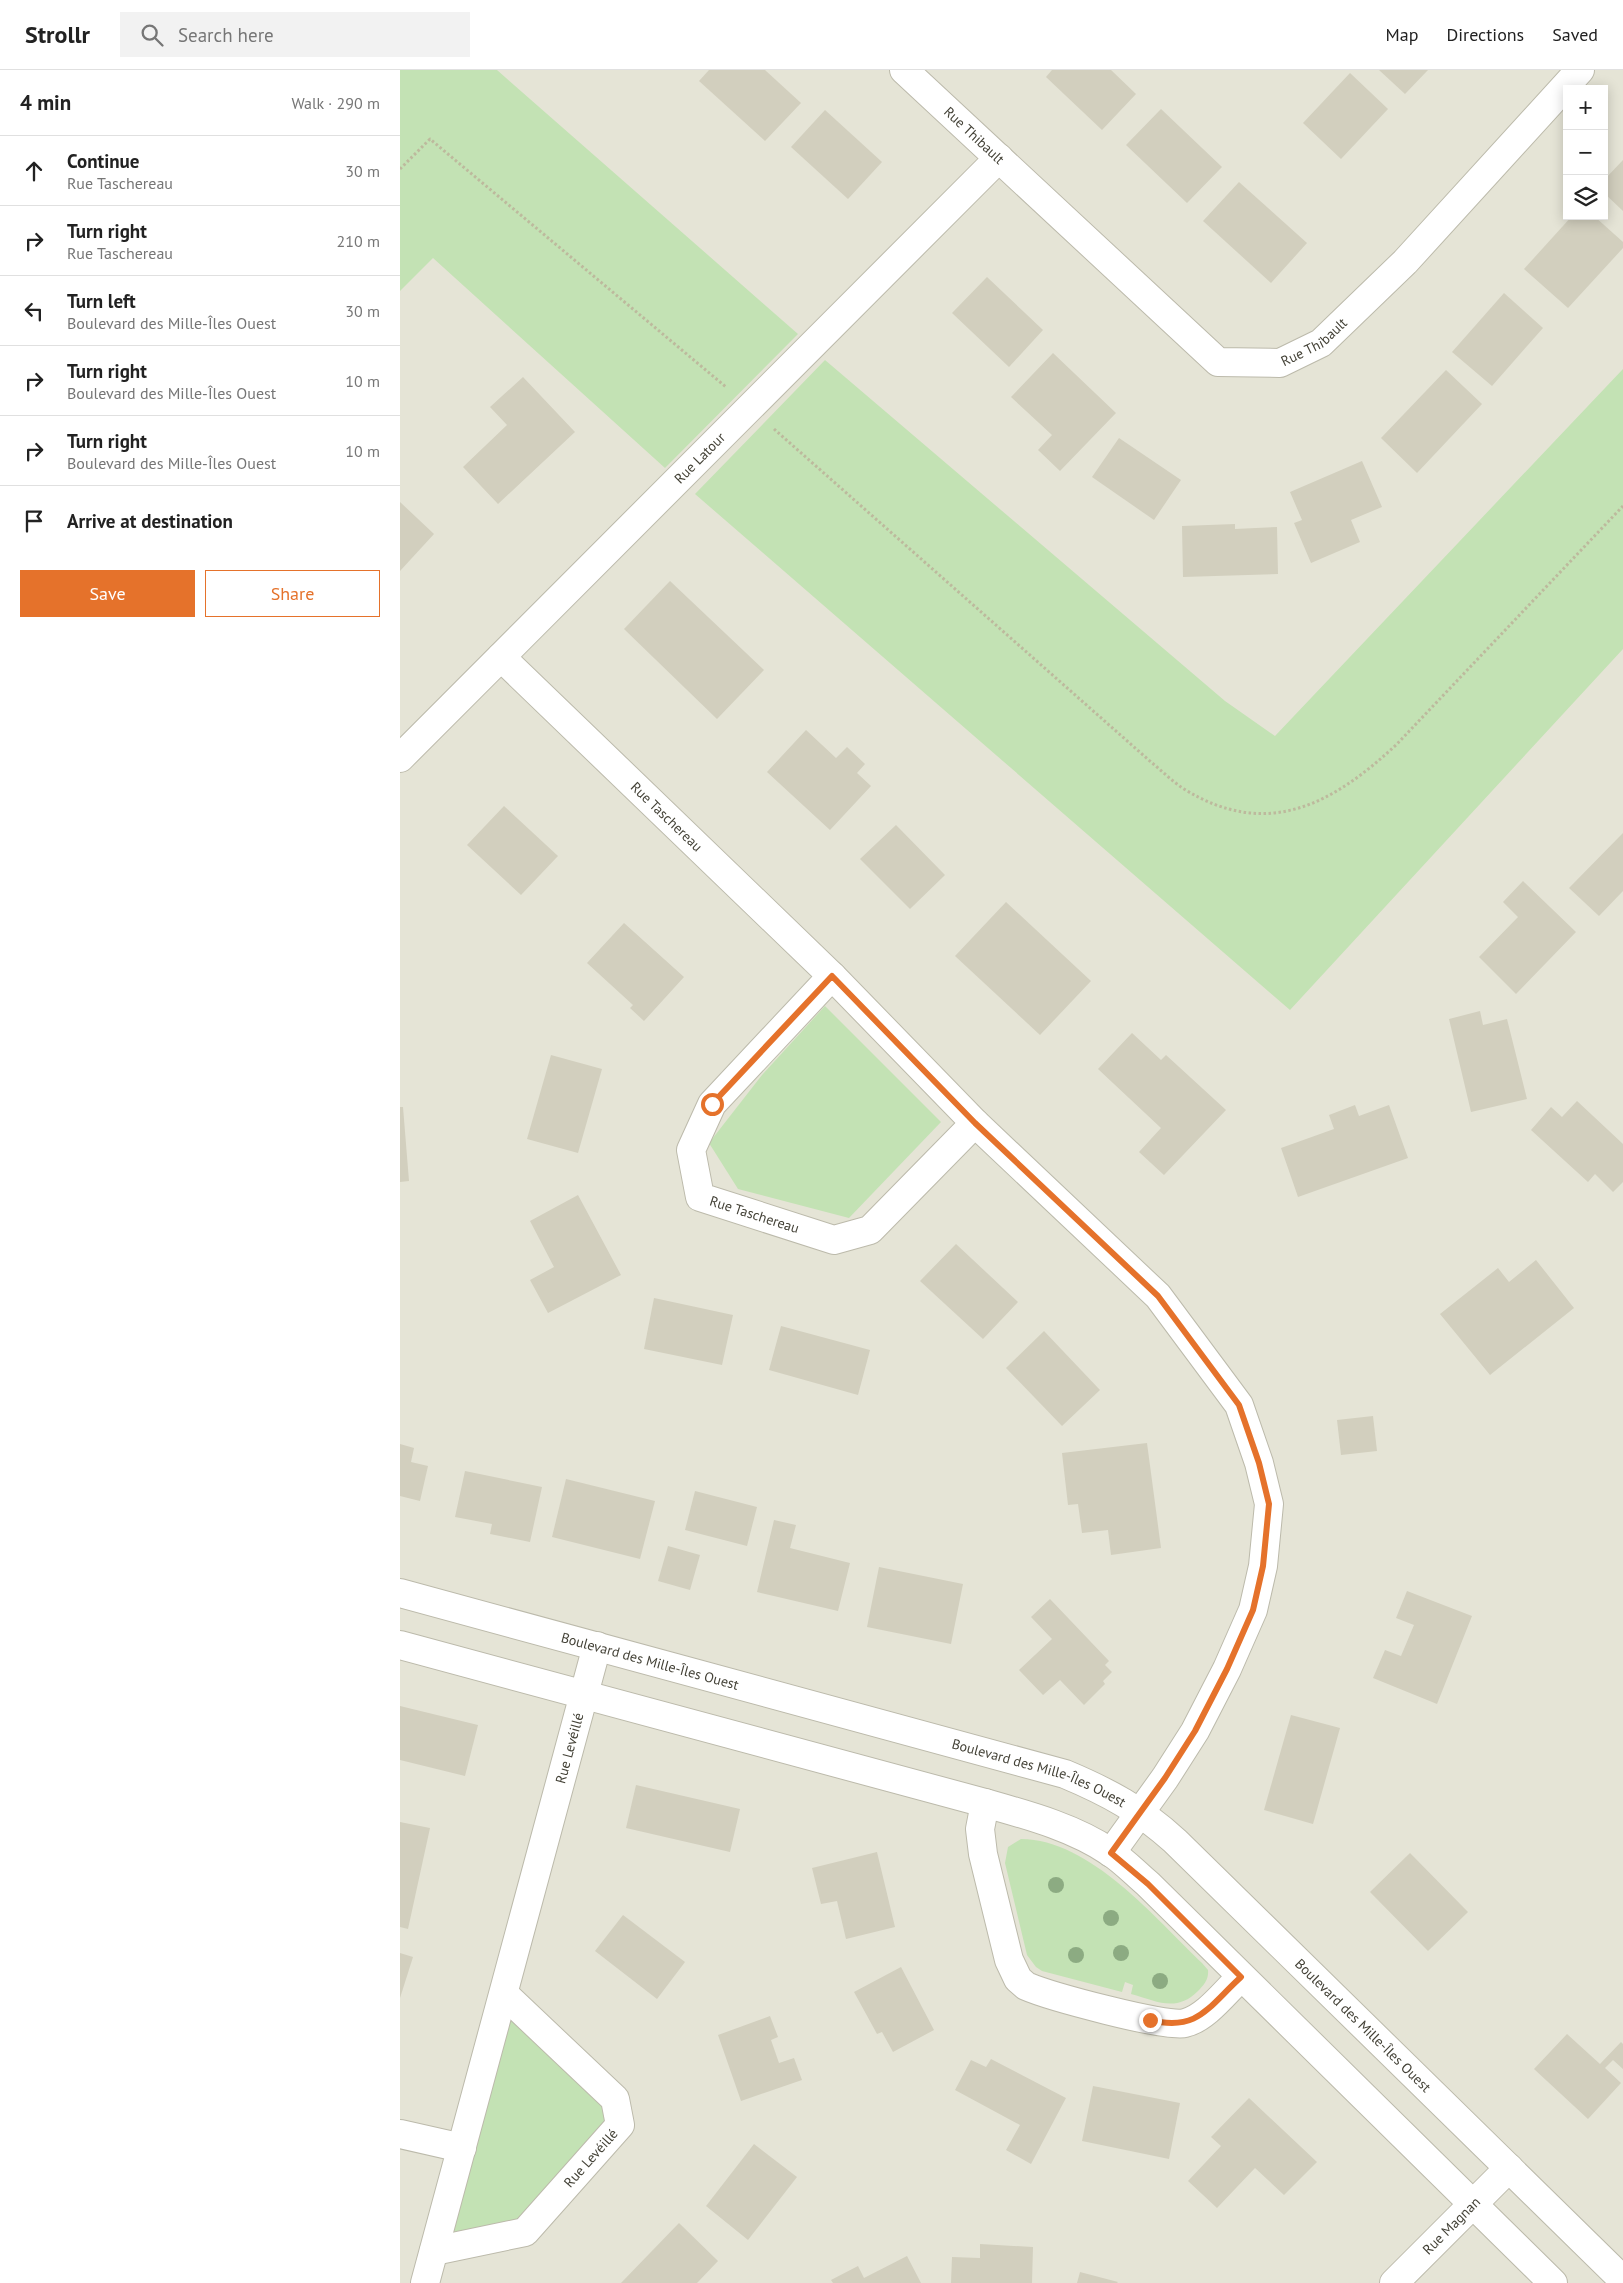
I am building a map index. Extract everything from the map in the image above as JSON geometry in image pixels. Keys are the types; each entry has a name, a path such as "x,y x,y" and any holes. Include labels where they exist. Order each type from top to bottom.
{"street":[{"name":"Rue Thibault","path":"904,70 1218,362 1280,363 1321,343 1405,262 1580,70"},
{"name":"Rue Latour","path":"400,758 999,158"},
{"name":"Rue Taschereau","path":"501,657 832,976 975,1123 1158,1296 1239,1405 1259,1463 1269,1504 1259,1586 1253,1610 1214,1696 1195,1731 1111,1853"},
{"name":"Rue Taschereau","path":"832,976 712,1104 691,1150 700,1197 834,1240 870,1230 975,1123"},
{"name":"Boulevard des Mille-Îles Ouest","path":"400,1593 1065,1774 1109,1794 1141,1812 1192,1858 1623,2280"},
{"path":"400,1645 985,1803 1060,1827 1111,1853 1148,1884 1553,2283"},
{"name":"Rue Levéillé","path":"425,2283 597,1646"},
{"path":"985,1803 980,1829 983,1854 1009,1960 1018,1979 1026,1986 1104,2008 1175,2024 1186,2023 1195,2018 1241,1977"},
{"name":"Rue Levéillé","path":"434,2251 525,2232 620,2125 615,2099 504,1994"},
{"path":"400,2134 462,2148"},
{"name":"Rue Magnan","path":"1394,2283 1509,2168"}],"path":[{"path":"400,169 430,138 729,390"},
{"path":"773,428 1151,762 1183,788 1204,799 1222,805 1259,813 1286,811 1311,806 1367,772 1397,744 1623,506"}],"shaded area":[{"path":"400,70 1623,70 1623,2283 400,2283"}],"green space":[{"path":"400,70 497,70 798,334 665,468 433,258 400,291"},
{"path":"825,360 1225,701 1275,736 1623,369 1623,649 1290,1010 695,494"},
{"path":"825,1006 941,1122 849,1218 738,1189 709,1143 762,1075"},
{"path":"1021,1839 1047,1843 1072,1852 1096,1867 1143,1904 1208,1970 1207,1979 1198,1991 1182,2002 1158,2002 1131,1994 1133,1985 1125,1982 1122,1992 1042,1971 1036,1967 1027,1955 1005,1863 1008,1847"},
{"path":"507,2006 610,2100 613,2121 525,2224 443,2245"}],"building":[{"path":"709,70 765,70 801,103 765,141 699,81"},
{"path":"1052,70 1111,70 1136,94 1102,130 1046,77"},
{"path":"1379,70 1428,70 1405,94"},
{"path":"1350,73 1388,109 1341,159 1303,123"},
{"path":"1161,109 1222,167 1187,203 1126,145"},
{"path":"825,110 882,162 848,199 791,147"},
{"path":"1623,160 1623,211 1608,197 1608,176"},
{"path":"1239,182 1307,243 1271,283 1203,221"},
{"path":"1568,220 1598,220 1623,242 1623,248 1568,308 1524,269"},
{"path":"987,277 1043,330 1009,367 952,313"},
{"path":"1504,293 1543,328 1492,386 1452,352"},
{"path":"1053,353 1116,413 1060,471 1038,450 1052,435 1011,397"},
{"path":"1446,370 1482,404 1417,473 1381,438"},
{"path":"523,377 575,432 498,504 463,467 507,425 490,407"},
{"path":"1119,438 1181,480 1154,520 1092,477"},
{"path":"1362,461 1382,507 1351,520 1360,542 1311,563 1294,523 1302,520 1290,492"},
{"path":"400,502 434,534 400,571"},
{"path":"1235,524 1235,529 1277,527 1278,574 1183,577 1182,526"},
{"path":"670,581 764,670 717,719 624,629"},
{"path":"806,730 836,758 847,747 865,764 857,773 871,786 830,830 767,772"},
{"path":"504,806 558,856 521,895 467,845"},
{"path":"896,825 945,875 910,909 860,859"},
{"path":"1623,833 1623,891 1599,916 1569,888"},
{"path":"1523,881 1576,932 1516,994 1479,957 1518,917 1503,902"},
{"path":"1006,902 1091,981 1040,1035 955,956"},
{"path":"624,923 684,977 644,1021 630,1008 633,1005 587,963"},
{"path":"1480,1011 1483,1025 1507,1019 1527,1099 1471,1112 1449,1019"},
{"path":"1132,1033 1161,1060 1166,1055 1226,1110 1164,1175 1139,1152 1161,1128 1098,1069"},
{"path":"551,1055 602,1069 578,1153 527,1139"},
{"path":"1577,1101 1623,1144 1623,1182 1613,1192 1595,1174 1588,1182 1531,1130 1551,1107 1562,1117"},
{"path":"1355,1105 1359,1116 1389,1105 1408,1158 1298,1197 1281,1148 1334,1129 1329,1115"},
{"path":"400,1107 403,1107 409,1181 400,1182"},
{"path":"578,1195 621,1275 548,1313 530,1280 554,1267 530,1221"},
{"path":"956,1244 1018,1302 983,1339 920,1281"},
{"path":"1536,1260 1574,1308 1490,1375 1440,1314 1498,1268 1509,1282"},
{"path":"654,1298 733,1315 722,1365 644,1349"},
{"path":"781,1326 870,1350 858,1395 769,1370"},
{"path":"1044,1331 1100,1390 1062,1426 1006,1368"},
{"path":"1373,1416 1377,1451 1341,1455 1337,1420"},
{"path":"1147,1443 1161,1548 1111,1555 1108,1530 1082,1533 1078,1504 1068,1505 1062,1453"},
{"path":"400,1444 414,1448 411,1462 428,1466 420,1501 400,1496"},
{"path":"465,1471 542,1487 530,1542 490,1534 492,1524 455,1517"},
{"path":"566,1479 655,1501 640,1559 552,1537"},
{"path":"695,1491 757,1507 747,1546 685,1530"},
{"path":"774,1520 796,1525 790,1548 850,1563 838,1611 757,1592"},
{"path":"668,1546 700,1555 690,1590 658,1581"},
{"path":"879,1567 963,1584 951,1644 867,1627"},
{"path":"1407,1591 1472,1616 1437,1704 1373,1678 1385,1650 1401,1656 1414,1625 1396,1618"},
{"path":"1050,1599 1109,1661 1105,1665 1112,1672 1103,1681 1105,1684 1084,1705 1060,1680 1043,1695 1019,1670 1052,1639 1031,1617"},
{"path":"400,1706 478,1725 465,1776 400,1760"},
{"path":"1291,1715 1340,1728 1313,1824 1264,1810"},
{"path":"636,1785 740,1809 730,1852 626,1828"},
{"path":"400,1822 430,1828 408,1929 400,1927"},
{"path":"877,1852 895,1927 846,1939 837,1901 821,1904 812,1868"},
{"path":"1410,1853 1468,1912 1428,1951 1370,1892"},
{"path":"623,1915 685,1962 657,1999 595,1951"},
{"path":"400,1953 413,1957 400,1998"},
{"path":"901,1967 934,2030 893,2052 882,2032 877,2034 854,1992"},
{"path":"770,2016 778,2037 771,2040 779,2063 794,2058 802,2080 741,2101 718,2035"},
{"path":"1567,2034 1600,2064 1621,2042 1623,2044 1623,2069 1613,2060 1605,2068 1621,2083 1588,2119 1534,2069"},
{"path":"991,2059 1066,2098 1031,2164 1006,2150 1020,2125 955,2090 971,2060 986,2067"},
{"path":"1093,2086 1180,2103 1169,2159 1082,2141"},
{"path":"1249,2098 1317,2162 1284,2195 1255,2168 1217,2208 1188,2181 1221,2146 1211,2137"},
{"path":"754,2144 797,2177 748,2240 706,2206"},
{"path":"679,2223 718,2261 697,2283 621,2283"},
{"path":"980,2244 1033,2247 1032,2283 951,2283 952,2257 980,2258"},
{"path":"907,2256 921,2283 833,2283 831,2280 858,2266 864,2278"},
{"path":"1080,2272 1118,2282 1077,2283"}],"route":[{"path":"712,1104 832,976 975,1123 1158,1296 1239,1405 1259,1463 1269,1504 1263,1566 1253,1610 1227,1669 1195,1731 1165,1778 1111,1853 1148,1884 1241,1977 1206,2010 1186,2023 1166,2024 1150,2020"}]}
